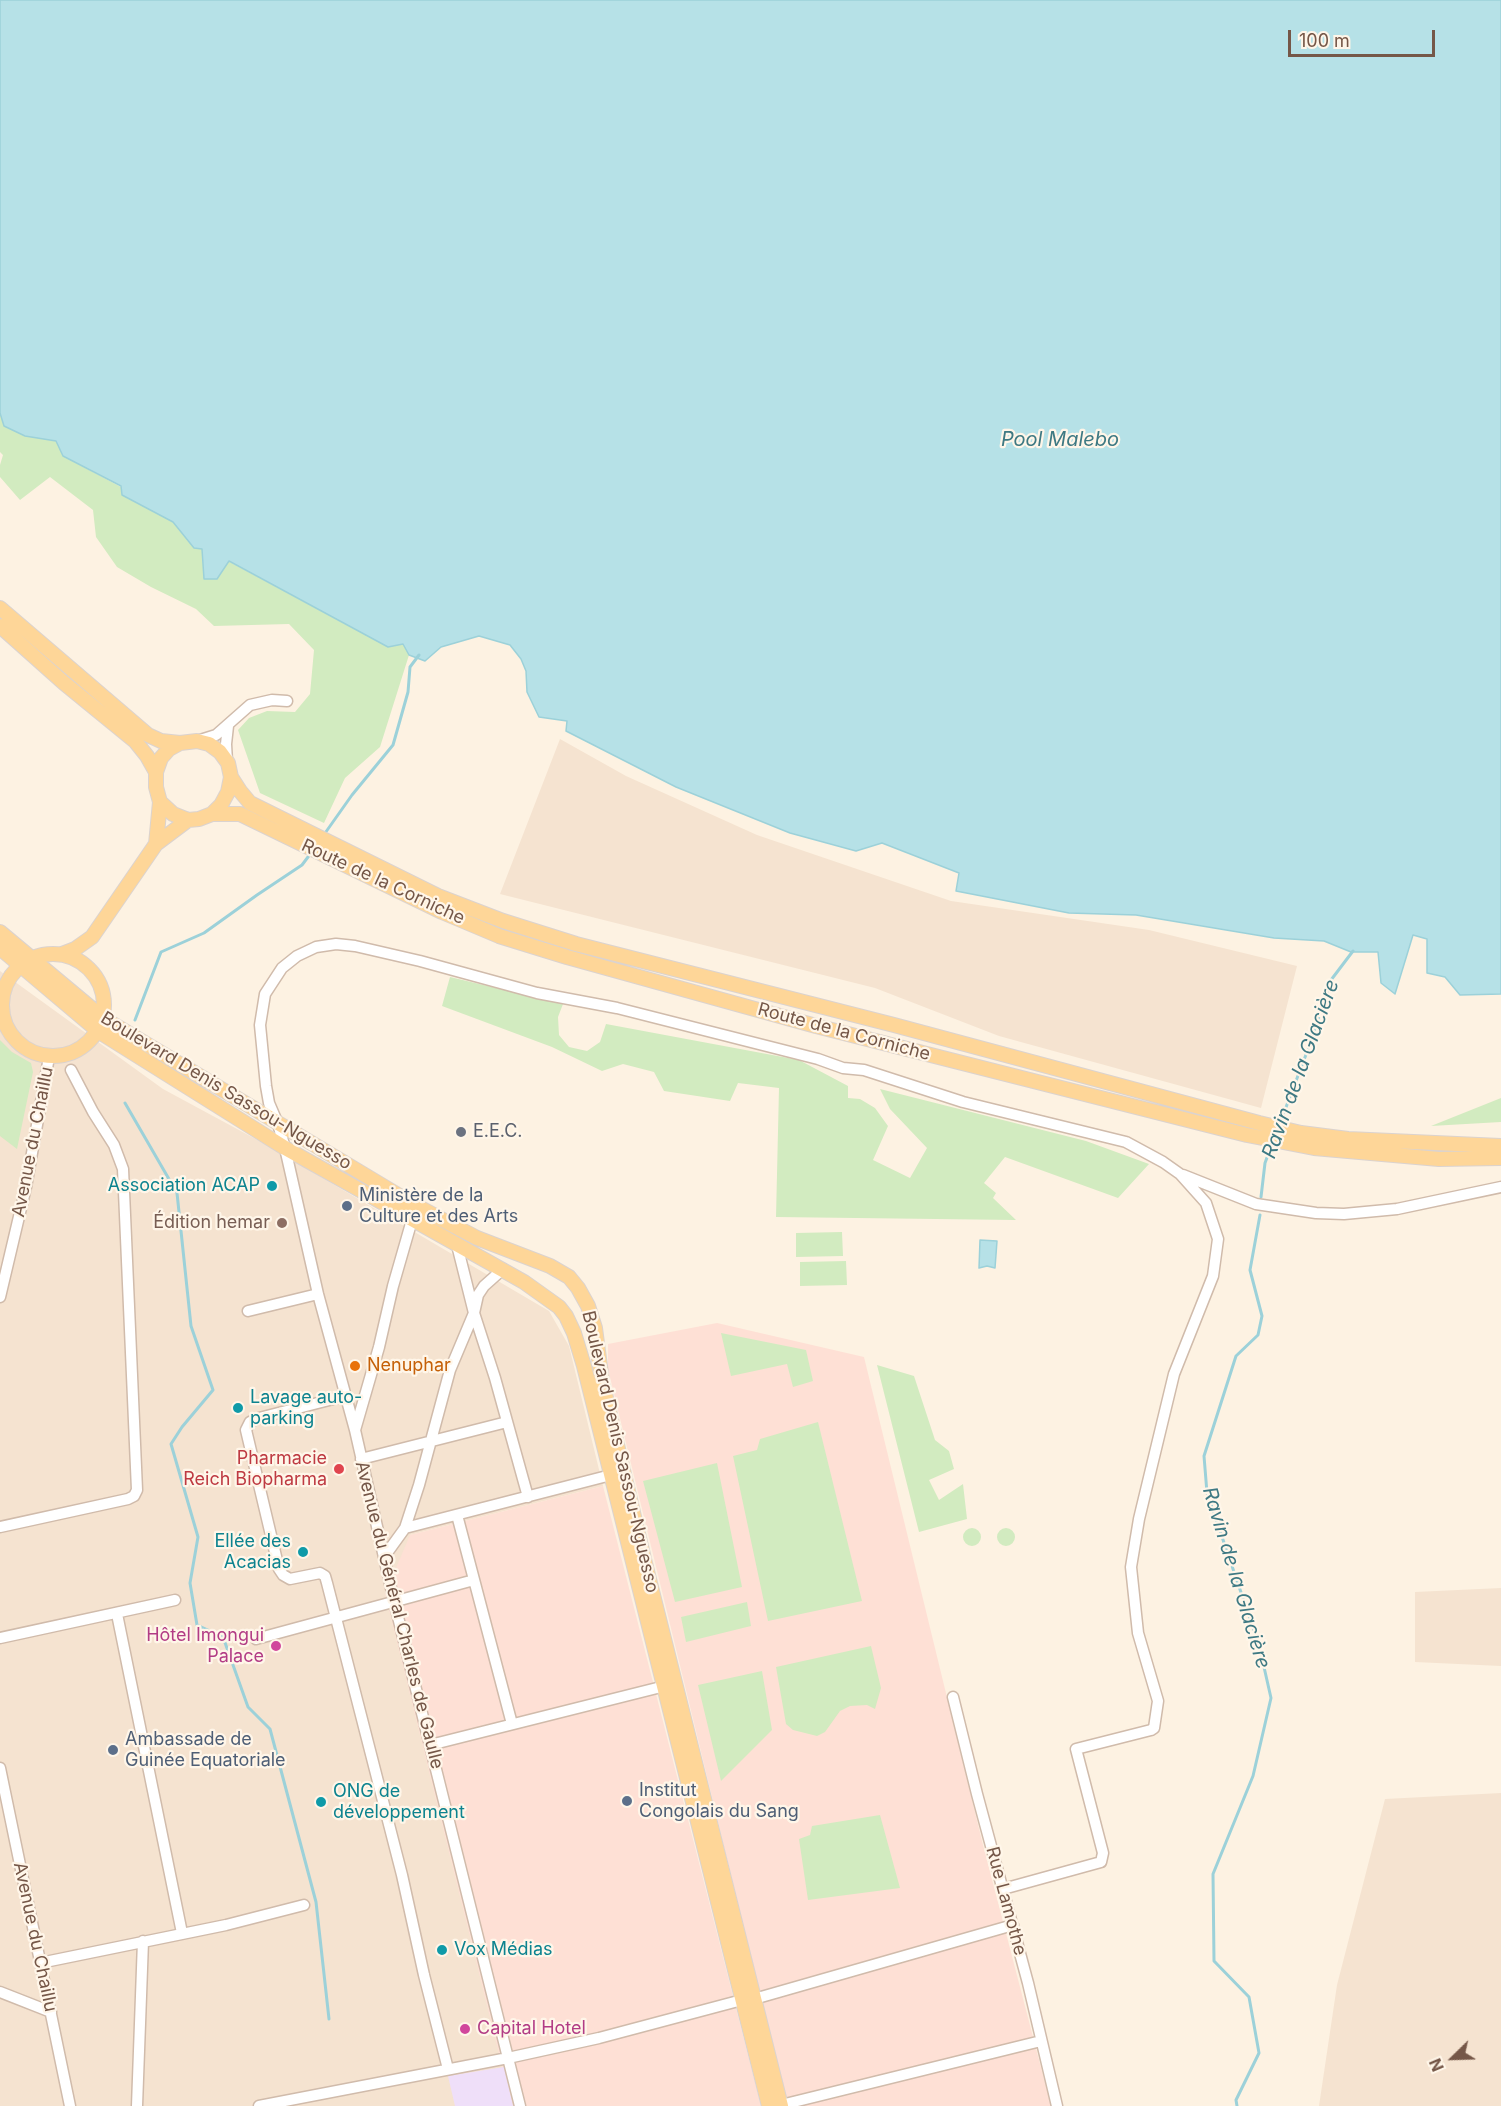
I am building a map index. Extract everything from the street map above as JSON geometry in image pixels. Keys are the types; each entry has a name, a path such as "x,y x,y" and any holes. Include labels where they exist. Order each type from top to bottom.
{"main road":[{"path":"0,608 148,735 161,741 180,743 196,741 209,744 220,752 228,763 231,777 228,792 221,806 212,814 188,820 173,814 160,802"},
{"path":"0,626 64,683 135,741 156,772"},
{"path":"156,844 160,802 156,787 156,772 161,758 169,749 180,743"},
{"name":"Route de la Corniche","path":"231,777 250,803 271,822 442,912 499,936 567,957 816,1026 1247,1135 1314,1148 1439,1159 1501,1158"},
{"name":"Route de la Corniche","path":"212,814 240,814 271,822 438,896 503,921 576,944 894,1025 1259,1124 1301,1133 1348,1139 1501,1146"},
{"path":"62,954 79,961 92,972 101,986 104,1002 100,1024 89,1042 77,1051 64,1056 49,1057 29,1050 13,1037 6,1025 1,1011 2,994 9,977 26,962 47,954 62,954 75,949 92,937 156,844 188,820"},
{"name":"Boulevard Denis Sassou-Nguesso","path":"0,932 26,962 100,1024 285,1148 503,1269 540,1292 559,1307 571,1325 669,1685 777,2106"},
{"path":"92,937 90,957 92,972"},
{"name":"Boulevard Denis Sassou-Nguesso","path":"0,948 26,962"},
{"name":"Boulevard Denis Sassou-Nguesso","path":"100,1024 278,1124 447,1224 550,1266 568,1277 579,1288 595,1328 598,1362 669,1685"}],"street":[{"path":"196,741 216,735 250,705 272,700 287,701"},
{"path":"228,726 226,744 228,763"},
{"name":"Avenue du Général Charles de Gaulle","path":"520,2106 394,1601 355,1430 318,1294 285,1148 269,1103 263,1068 260,1025 265,994 282,968 297,956 316,947 336,944 355,946 537,993 617,1008 818,1059 843,1068 864,1070 963,1102 1126,1142 1180,1174"},
{"name":"Avenue du Chaillu","path":"0,1297 28,1175 49,1057"},
{"path":"0,1527 128,1499 134,1496 137,1490 123,1169 114,1145 93,1112 71,1070"},
{"path":"1180,1174 1256,1204 1316,1213 1344,1214 1397,1209 1501,1187"},
{"path":"1003,1889 1101,1862 1103,1853 1076,1749 1154,1728 1158,1701 1138,1633 1131,1567 1139,1519 1174,1374 1213,1276 1218,1239 1206,1203 1180,1174"},
{"path":"355,1430 412,1220"},
{"path":"457,1245 474,1313 528,1497"},
{"path":"384,1557 405,1528 432,1442 450,1370 474,1313 478,1295 484,1286 503,1269"},
{"path":"248,1311 318,1294"},
{"path":"345,1396 259,1418 250,1422 246,1430 279,1569 290,1579 322,1574 327,1583 402,1875 448,2069"},
{"path":"361,1459 507,1422"},
{"path":"405,1528 611,1475"},
{"path":"457,1515 512,1724"},
{"path":"256,1639 474,1580"},
{"path":"0,1638 176,1600"},
{"path":"117,1614 182,1933"},
{"path":"430,1745 669,1685"},
{"name":"Rue Lamothe","path":"953,1697 1013,1925 1057,2106"},
{"name":"Avenue du Chaillu","path":"0,1768 70,2106"},
{"path":"40,1963 304,1905"},
{"path":"259,2106 599,2038 1013,1925"},
{"path":"137,2106 143,1941"},
{"path":"0,1992 51,2012"},
{"path":"777,2106 1041,2041"}],"shaded area":[{"path":"560,739 626,776 757,835 951,901 1149,930 1297,966 1261,1108 999,1036 875,988 500,894"},
{"path":"0,971 163,1089 263,1143 549,1311 569,1346 603,1486 410,1535 512,2106 0,2106"},
{"path":"717,1323 864,1357 983,1845 1051,2106 787,2106 608,1369 608,1344"},
{"path":"603,1486 761,2106 512,2106 385,1594 410,1535"},
{"path":"1501,1588 1501,1666 1415,1662 1415,1592"},
{"path":"1501,1793 1501,2106 1319,2106 1337,1985 1385,1799"},
{"path":"504,2067 513,2106 455,2106 448,2076"}],"green space":[{"path":"0,413 4,426 25,436 56,441 63,456 121,487 122,495 173,522 194,548 202,549 228,561 388,647 403,644 409,655 380,747 345,778 324,823 260,793 238,730 249,718 267,711 295,712 310,694 314,650 289,624 214,626 196,609 117,567 96,537 93,510 50,477 20,500 0,477 3,455 0,452"},
{"path":"450,977 563,1004 558,1017 559,1035 569,1047 587,1051 600,1042 606,1024 799,1060 848,1086 848,1098 860,1099 875,1108 888,1126 873,1160 910,1178 927,1148 890,1109 880,1089 1086,1141 1149,1164 1118,1198 1005,1157 984,1183 996,1193 993,1198 1016,1220 776,1217 779,1088 738,1083 730,1101 664,1091 654,1072 623,1064 602,1071 552,1047 442,1006"},
{"path":"0,1040 12,1052 31,1063 33,1072 17,1149 0,1136"},
{"path":"1501,1098 1501,1122 1431,1126"},
{"path":"842,1232 843,1256 796,1257 796,1233"},
{"path":"846,1261 847,1285 800,1286 800,1262"},
{"path":"721,1333 806,1350 813,1381 793,1387 787,1364 731,1376"},
{"path":"877,1365 914,1376 935,1440 949,1451 954,1469 929,1480 939,1500 963,1484 967,1519 919,1532"},
{"path":"818,1422 862,1601 768,1621 733,1456 757,1450 760,1439"},
{"path":"717,1463 742,1587 675,1602 643,1481"},
{"path":"972,1528 978,1531 981,1537 978,1543 972,1546 966,1543 963,1537 966,1531"},
{"path":"1006,1528 1012,1531 1015,1537 1012,1543 1006,1546 1000,1543 997,1537 1000,1531"},
{"path":"747,1602 751,1626 686,1642 681,1617"},
{"path":"871,1646 881,1688 875,1709 867,1705 850,1706 840,1711 825,1732 817,1736 793,1730 786,1724 776,1667"},
{"path":"762,1671 772,1730 721,1781 698,1685"},
{"path":"880,1815 900,1888 808,1900 799,1839 810,1835 812,1826"}],"water":[{"name":"Pool Malebo","path":"0,0 1501,0 1501,994 1460,995 1445,977 1427,973 1427,939 1413,935 1395,994 1381,983 1378,952 1351,952 1324,941 1274,938 1136,915 1069,913 956,891 959,873 882,843 856,851 790,833 676,787 566,731 567,721 539,717 527,692 526,671 521,659 510,645 479,636 441,647 425,661 409,655 403,644 388,647 229,561 217,579 204,579 202,549 194,548 173,522 122,495 121,486 63,456 56,441 25,436 4,426 0,413"},
{"path":"980,1240 997,1241 995,1268 987,1266 979,1268"}],"waterway":[{"path":"323,836 352,795 393,745 408,692 410,667 419,655"},
{"path":"135,1020 161,952 204,933 302,865 311,853"},
{"name":"Ravin de la Glacière","path":"1280,1123 1331,980 1353,951"},
{"path":"125,1103 177,1193 191,1326 213,1390 171,1444 198,1537 190,1583 197,1625 223,1637 248,1707 270,1729 316,1902 329,2019"},
{"name":"Ravin de la Glacière","path":"1261,1197 1265,1163 1272,1144"},
{"name":"Ravin de la Glacière","path":"1237,2106 1236,2100 1259,2053 1249,1997 1214,1961 1213,1874 1253,1776 1271,1698 1259,1645 1207,1493 1204,1456 1236,1356 1258,1335 1262,1316 1250,1270 1260,1215"}],"place":[{"name":"E.E.C.","path":"461,1132"},
{"name":"Association ACAP","path":"272,1186"},
{"name":"Ministère de la Culture et des Arts","path":"347,1206"},
{"name":"Édition hemar","path":"282,1223"},
{"name":"Nenuphar","path":"355,1366"},
{"name":"Lavage auto- parking","path":"238,1408"},
{"name":"Pharmacie Reich Biopharma","path":"339,1469"},
{"name":"Ellée des Acacias","path":"303,1552"},
{"name":"Hôtel Imongui Palace","path":"276,1646"},
{"name":"Ambassade de Guinée Equatoriale","path":"113,1750"},
{"name":"Institut Congolais du Sang","path":"627,1801"},
{"name":"ONG de développement","path":"321,1802"},
{"name":"Vox Médias","path":"442,1950"},
{"name":"Capital Hotel","path":"465,2029"}]}
